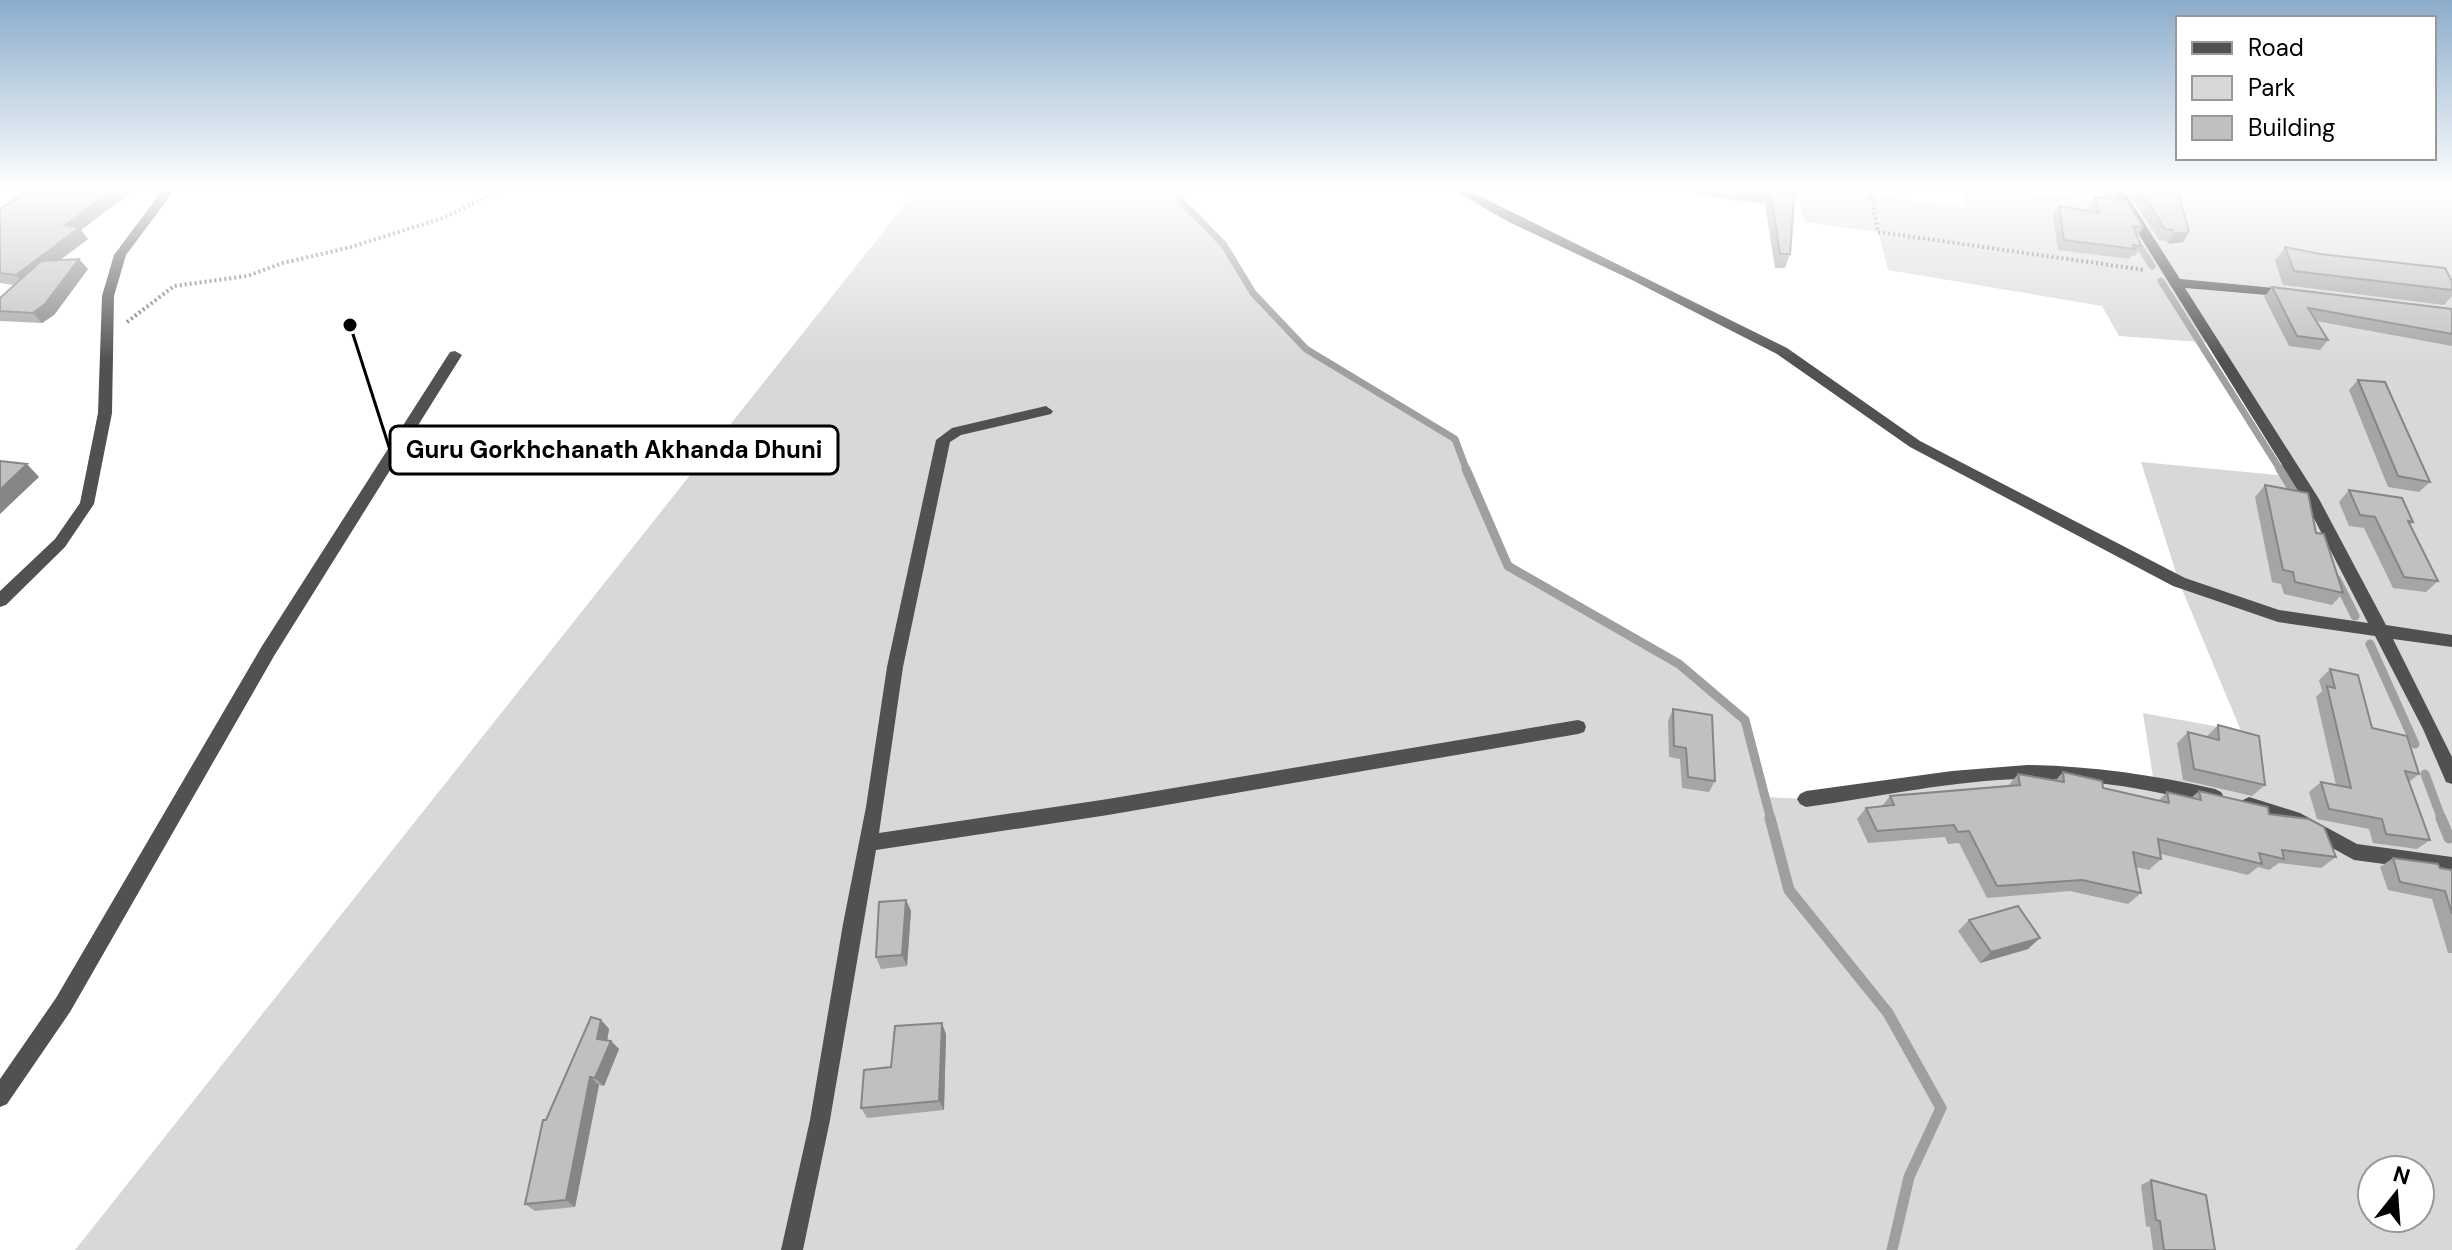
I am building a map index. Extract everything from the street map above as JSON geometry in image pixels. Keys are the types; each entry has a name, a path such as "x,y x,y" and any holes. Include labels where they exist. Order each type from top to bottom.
{"street":[{"path":"0,601 60,543 87,504 105,413 108,296 120,255 126,246"},
{"path":"1571,246 1782,351 1915,444 2179,582 2278,616 2452,641"},
{"path":"2153,246 2314,503 2431,728 2452,777"},
{"path":"2173,278 2305,295"},
{"path":"0,1097 63,1005 268,651 455,355"},
{"path":"792,1250 820,1120 895,667 943,440 957,431 1046,411"},
{"path":"867,843 1108,807 1578,727"},
{"path":"1806,799 2003,773 2057,773 2204,794 2294,818 2354,852 2452,865"}],"path":[{"path":"108,334 148,308 174,286 247,276 283,263 353,246"},
{"path":"1970,246 2173,278"}],"green space":[{"path":"872,246 1225,246 1253,293 1306,349 1455,439 1479,505 1508,566 1679,664 1745,720 1765,797 1806,799 2003,773 2154,784 2143,713 2241,731 2179,582 2141,462 2298,477 2214,343 2119,336 2102,306 1888,270 1882,246 2452,246 2452,1250 75,1250"}],"building":[{"path":"0,246 54,246 16,275 0,273"},
{"path":"1779,246 1791,246 1790,254 1780,254"},
{"path":"2285,247 2445,268 2452,282 2452,290 2294,271"},
{"path":"79,259 45,304 33,313 0,311 0,298 41,261"},
{"path":"2272,287 2452,309 2452,334 2308,308 2328,340 2297,336"},
{"path":"2358,380 2385,382 2430,482 2398,476"},
{"path":"0,461 27,464 0,490"},
{"path":"2265,485 2308,493 2316,533 2324,534 2343,593 2295,582 2293,572 2283,570"},
{"path":"2349,490 2402,498 2413,522 2408,521 2438,581 2404,577 2375,517 2360,515"},
{"path":"2330,669 2358,675 2372,728 2407,736 2419,774 2405,771 2430,840 2386,834 2382,819 2329,809 2321,782 2351,788 2327,686 2335,688"},
{"path":"1673,709 1712,715 1715,781 1688,777 1686,748 1674,746"},
{"path":"2218,725 2259,736 2265,785 2194,769 2188,732 2219,740"},
{"path":"2063,772 2102,781 2103,788 2169,803 2167,792 2201,800 2199,791 2268,807 2269,814 2309,819 2324,827 2336,857 2282,850 2284,859 2259,853 2262,864 2158,839 2161,859 2133,852 2141,893 2082,880 1997,886 1969,831 1958,832 1954,825 1877,831 1866,808 1894,805 1890,796 2020,785 2018,774 2064,782"},
{"path":"2393,858 2438,864 2440,868 2452,870 2452,914 2445,891 2400,882"},
{"path":"906,900 902,955 876,957 879,902"},
{"path":"2018,906 2040,938 1991,952 1969,920"},
{"path":"591,1017 601,1020 597,1039 611,1041 595,1078 590,1077 566,1200 525,1204 543,1120 546,1120"},
{"path":"942,1023 939,1101 861,1108 864,1070 891,1067 895,1026"},
{"path":"2151,1180 2206,1195 2215,1250 2164,1250"}],"waterway":[{"path":"1225,246 1253,293 1306,349 1455,439 1467,471"},
{"path":"2140,246 2152,266"},
{"path":"2161,281 2281,471"},
{"path":"1466,469 1508,566 1679,664 1745,720 1771,820"},
{"path":"2280,469 2298,498"},
{"path":"2337,580 2355,616"},
{"path":"2370,644 2415,744"},
{"path":"2425,774 2442,820"},
{"path":"1770,818 1789,890 1888,1013 1941,1108 1909,1177 1892,1250"},
{"path":"2441,818 2449,838"}],"place":[{"name":"Guru Gorkhchanath Akhanda Dhuni","path":"350,325"}]}
